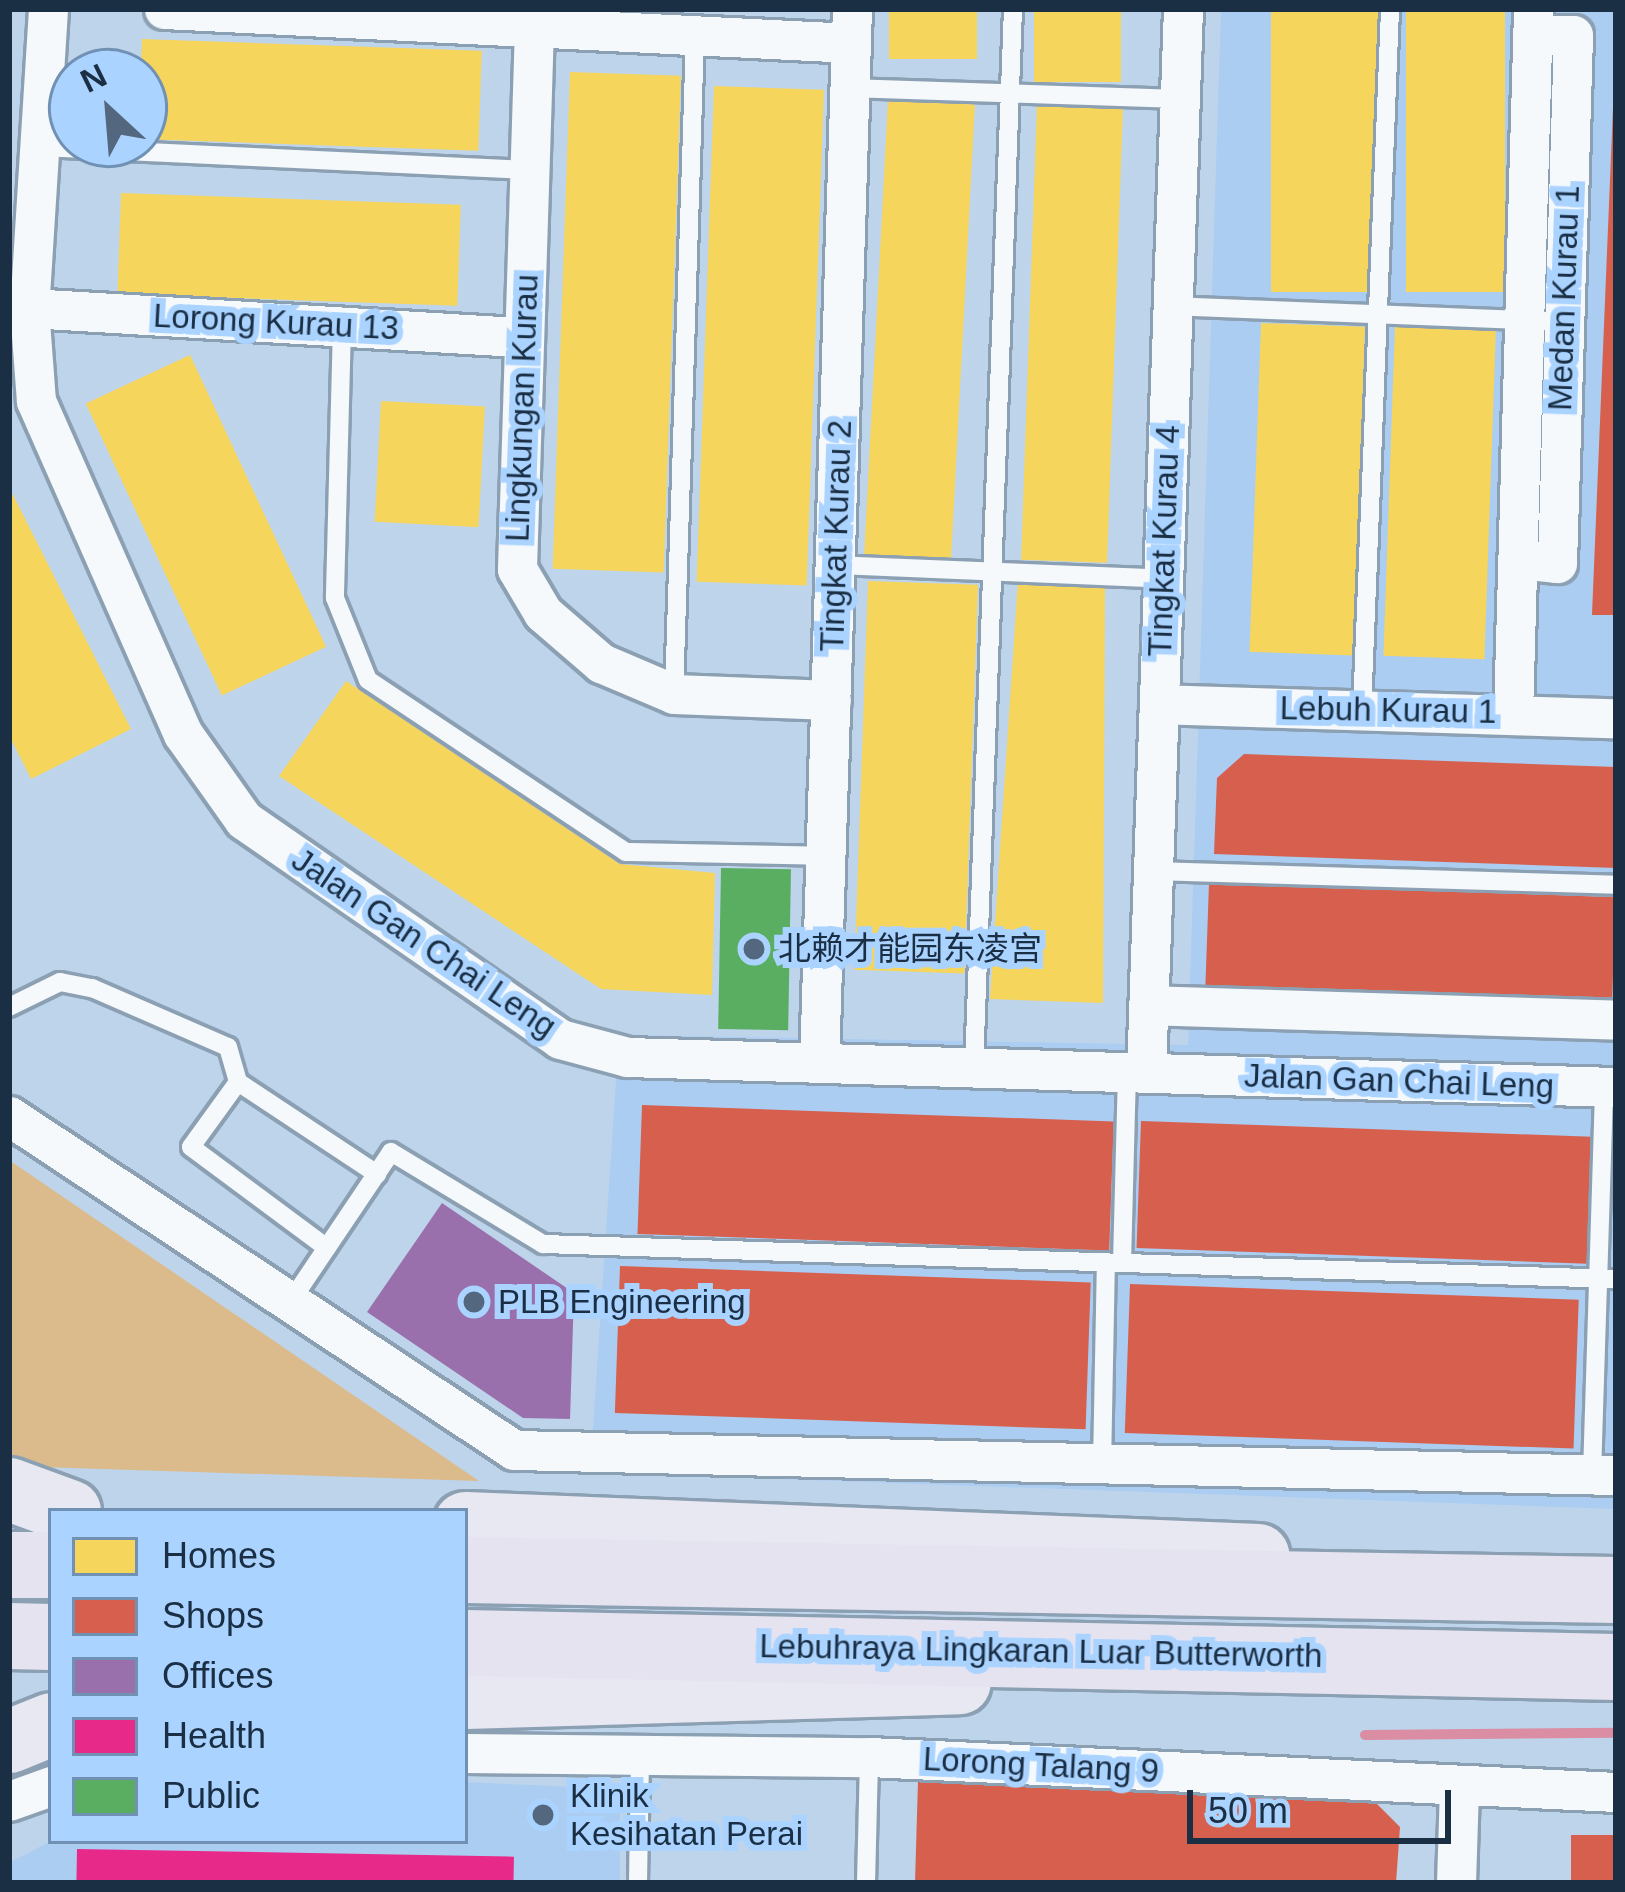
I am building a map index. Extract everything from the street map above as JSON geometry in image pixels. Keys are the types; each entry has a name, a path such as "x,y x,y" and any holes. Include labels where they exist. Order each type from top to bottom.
{"highway":[{"path":"9,1489 61,1508"},
{"path":"9,1513 48,1513"},
{"path":"468,1523 889,1532 1251,1554 1376,1581"},
{"path":"9,1565 48,1565"},
{"path":"468,1570 1376,1581 1616,1590"},
{"path":"9,1636 48,1637"},
{"name":"Lebuhraya Lingkaran Luar Butterworth","path":"468,1642 1355,1655 1616,1666"},
{"path":"468,1697 1248,1675 1355,1655"},
{"path":"1525,1663 1616,1687"},
{"path":"9,1709 48,1709"},
{"path":"9,1741 48,1725"}],"street":[{"name":"Jalan Gan Chai Leng","path":"48,9 29,308 19,356 105,575 183,734 244,820 560,1039 627,1057 1610,1087"},
{"path":"164,9 457,16 534,27 695,35 851,26"},
{"name":"Tingkat Kurau 4","path":"1137,1072 1148,1005 1183,9"},
{"name":"Medan Kurau 1","path":"1513,713 1518,559 1544,321 1533,22"},
{"name":"Tingkat Kurau 2","path":"820,1063 851,26"},
{"name":"Lingkungan Kurau","path":"534,27 517,569 543,613 601,663 674,694 831,700"},
{"name":"Lorong Kurau 13","path":"29,308 523,337"},
{"name":"Lebuh Kurau 1","path":"1159,704 1616,718"},
{"name":"Jalan Gan Chai Leng","path":"1148,1005 1616,1020"},
{"path":"9,1116 514,1450 1604,1474"},
{"name":"Lorong Talang 9","path":"468,1753 869,1757 1616,1792"},
{"path":"1456,1883 1459,1786"},
{"path":"9,1801 48,1787"}],"lane":[{"path":"974,1067 1013,9"},
{"path":"1362,710 1390,9"},
{"path":"674,694 695,35"},
{"path":"850,88 1179,99"},
{"path":"40,147 529,170"},
{"path":"1172,306 1544,321"},
{"path":"342,326 335,598 368,680 626,852 826,856"},
{"path":"835,565 1163,580"},
{"path":"1153,871 1616,885"},
{"path":"9,1007 60,982 92,988 228,1047 238,1082 377,1174"},
{"path":"1102,1466 1114,1263 1137,1072"},
{"path":"238,1082 191,1147 327,1247"},
{"path":"1604,1474 1610,1087"},
{"path":"289,1305 392,1152 543,1244 1607,1279"},
{"path":"638,1883 640,1755"},
{"path":"866,1883 869,1757"}],"shaded area":[{"path":"1221,9 1616,9 1616,1509 590,1472 619,1035 1188,1045"},
{"path":"9,1160 479,1481 9,1466"},
{"name":"Klinik Kesihatan Perai","path":"468,1782 620,1789 620,1883 9,1883 9,1863 48,1843 468,1844"}],"building: Homes":[{"path":"889,9 977,9 977,59 889,59"},
{"path":"1034,9 1121,9 1121,82 1034,82"},
{"path":"1271,9 1378,9 1378,292 1271,292"},
{"path":"1406,9 1505,9 1505,292 1406,292"},
{"path":"142,39 482,51 478,151 168,140 168,48 142,48"},
{"path":"570,72 681,76 664,573 553,569"},
{"path":"714,86 824,90 807,586 697,582"},
{"path":"888,100 975,105 951,560 864,555"},
{"path":"1037,104 1123,107 1107,563 1021,560"},
{"path":"121,193 461,205 457,306 117,294"},
{"path":"1261,323 1365,327 1353,655 1250,652"},
{"path":"1395,325 1496,329 1484,659 1383,656"},
{"path":"190,355 326,647 222,695 86,404"},
{"path":"381,401 485,406 479,527 375,522"},
{"path":"9,487 131,729 31,779 9,735"},
{"path":"1018,580 1105,584 1103,1003 990,999"},
{"path":"868,581 978,585 964,974 854,970"},
{"path":"346,681 620,864 715,873 712,995 601,989 279,776"}],"building: Shops":[{"path":"1616,35 1616,615 1592,615"},
{"path":"1244,754 1616,767 1616,868 1214,854 1217,778"},
{"path":"1209,883 1616,897 1612,1000 1205,986"},
{"path":"642,1105 1114,1121 1109,1250 637,1234"},
{"path":"1141,1121 1592,1137 1587,1264 1137,1248"},
{"path":"620,1266 1091,1282 1086,1429 615,1413"},
{"path":"1130,1284 1579,1300 1574,1449 1125,1433"},
{"path":"918,1781 1366,1793 1400,1827 1396,1883 915,1883"},
{"path":"1571,1835 1616,1835 1616,1883 1571,1883"}],"building: Offices":[{"name":"PLB Engineering","path":"442,1203 574,1293 570,1419 523,1418 367,1312"}],"building: Health":[{"path":"77,1849 514,1857 513,1883 76,1883"}],"building: Public":[{"name":"北赖才能园东凌宫","path":"721,868 791,869 788,1030 718,1029"}],"waterway":[{"path":"1365,1735 1616,1733"}],"place":[{"name":"北赖才能园东凌宫","path":"754,949"},
{"name":"PLB Engineering","path":"474,1302"},
{"name":"Klinik Kesihatan Perai","path":"543,1815"}]}
